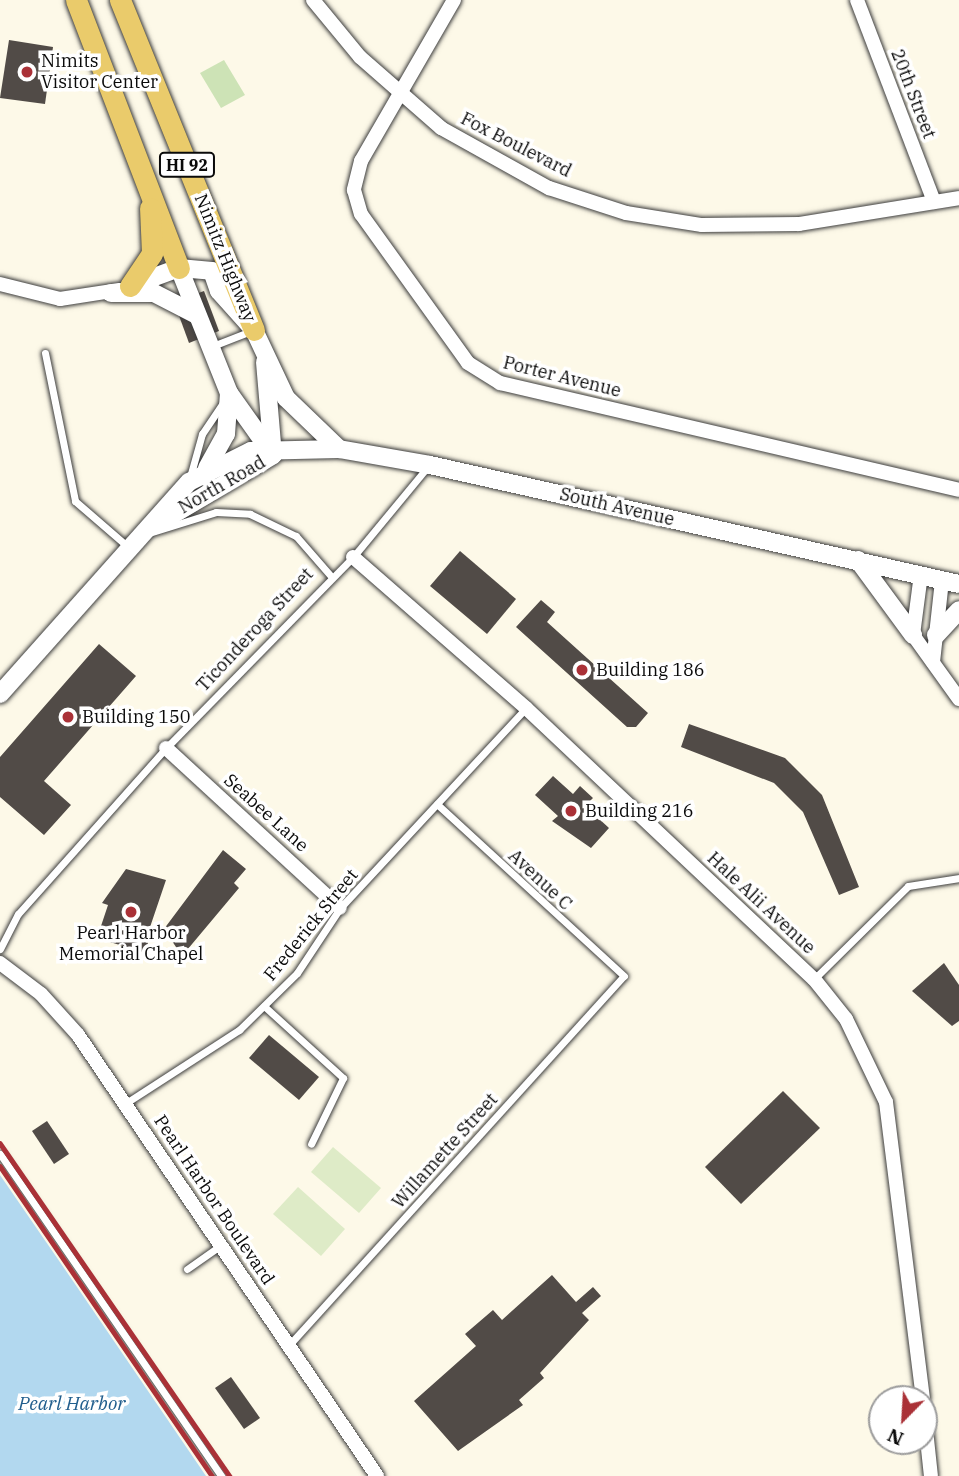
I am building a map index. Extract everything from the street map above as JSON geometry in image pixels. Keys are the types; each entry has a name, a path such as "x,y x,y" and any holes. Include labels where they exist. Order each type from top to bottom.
{"main road":[{"name":"HI 92","path":"76,0 179,268"},
{"name":"Nimitz Highway","path":"120,0 254,330"},
{"path":"121,290 152,253 149,188"}],"street":[{"name":"Fox Boulevard","path":"313,0 402,96 441,128 549,188 626,213 702,225 799,224 959,198"},
{"name":"Porter Avenue","path":"454,0 402,96 361,161 356,201 462,355 483,375 959,490"},
{"name":"20th Street","path":"857,0 934,201"},
{"path":"0,284 60,299 121,290 179,268 212,271 219,291 254,330"},
{"name":"HI 92","path":"179,268 229,393"},
{"path":"121,290 154,293 197,315"},
{"name":"Nimitz Highway","path":"254,330 265,360"},
{"path":"265,360 297,411 339,449"},
{"path":"265,360 273,455"},
{"path":"229,393 273,455"},
{"path":"196,477 226,435 229,393"},
{"name":"South Avenue","path":"273,455 339,449 430,465 950,582"},
{"name":"North Road","path":"0,694 131,542 196,477 251,451 273,455"},
{"name":"North Road","path":"131,542 273,455"},
{"name":"Hale Alii Avenue","path":"353,557 526,708 814,979 846,1019 886,1102 921,1385"},
{"path":"858,560 959,699"},
{"path":"913,635 921,574"},
{"path":"933,662 936,635 950,582"},
{"path":"936,635 959,610"},
{"name":"Seabee Lane","path":"166,748 341,908"},
{"name":"Pearl Harbor Boulevard","path":"0,963 51,1004 126,1103 377,1476"},
{"path":"929,1455 931,1476"}],"lane":[{"path":"209,347 254,330"},
{"path":"45,353 75,501 131,542 216,512 250,514 296,536 330,575"},
{"name":"Ticonderoga Street","path":"0,949 18,914 166,748 330,575 353,557 430,465"},
{"name":"Frederick Street","path":"126,1103 209,1052 264,1006 297,973 341,908 526,708"},
{"name":"Avenue C","path":"437,804 624,976"},
{"path":"814,979 908,886 959,878"},
{"name":"Willamette Street","path":"289,1346 624,976"},
{"path":"264,1006 343,1078 311,1144"},
{"path":"0,1154 221,1476"},
{"path":"187,1269 221,1245"}],"green space":[{"path":"224,60 245,95 221,108 200,73"},
{"path":"333,1147 381,1188 359,1213 311,1172"},
{"path":"298,1187 345,1229 321,1256 273,1214"}],"water":[{"name":"Pearl Harbor","path":"0,1175 75,1284 206,1476 0,1476"}],"building":[{"name":"Nimits Visitor Center","path":"9,40 53,47 45,104 0,98"},
{"path":"204,291 219,331 189,343 174,302"},
{"path":"460,551 516,599 487,634 430,586"},
{"name":"Building 186","path":"541,600 555,612 547,622 648,713 636,727 627,727 516,627"},
{"name":"Building 150","path":"99,644 136,676 44,781 71,805 44,835 0,797 0,757"},
{"path":"689,724 785,758 822,795 859,887 839,895 803,812 774,783 681,747"},
{"name":"Building 216","path":"553,776 573,794 580,786 593,798 585,806 609,828 591,848 552,821 558,816 535,795"},
{"path":"223,850 246,869 234,883 239,888 182,956 164,929"},
{"name":"Pearl Harbor Memorial Chapel","path":"126,869 166,880 147,936 149,954 97,938 108,905 102,903"},
{"path":"944,963 959,985 959,1021 952,1026 912,991"},
{"path":"269,1035 319,1077 299,1100 249,1058"},
{"path":"783,1091 820,1128 741,1204 705,1167"},
{"path":"47,1121 69,1154 54,1164 32,1131"},
{"path":"552,1275 576,1302 593,1287 601,1296 582,1313 589,1320 540,1373 544,1378 519,1400 523,1405 458,1451 414,1401 476,1346 465,1334 493,1310 502,1320"},
{"path":"231,1377 260,1418 244,1429 215,1388"}],"railway":[{"path":"0,1143 230,1476"},
{"path":"0,1166 212,1476"}],"place":[{"name":"Nimits Visitor Center","path":"27,72"},
{"name":"Building 186","path":"582,670"},
{"name":"Building 150","path":"68,717"},
{"name":"Building 216","path":"571,811"},
{"name":"Pearl Harbor Memorial Chapel","path":"131,912"}]}
